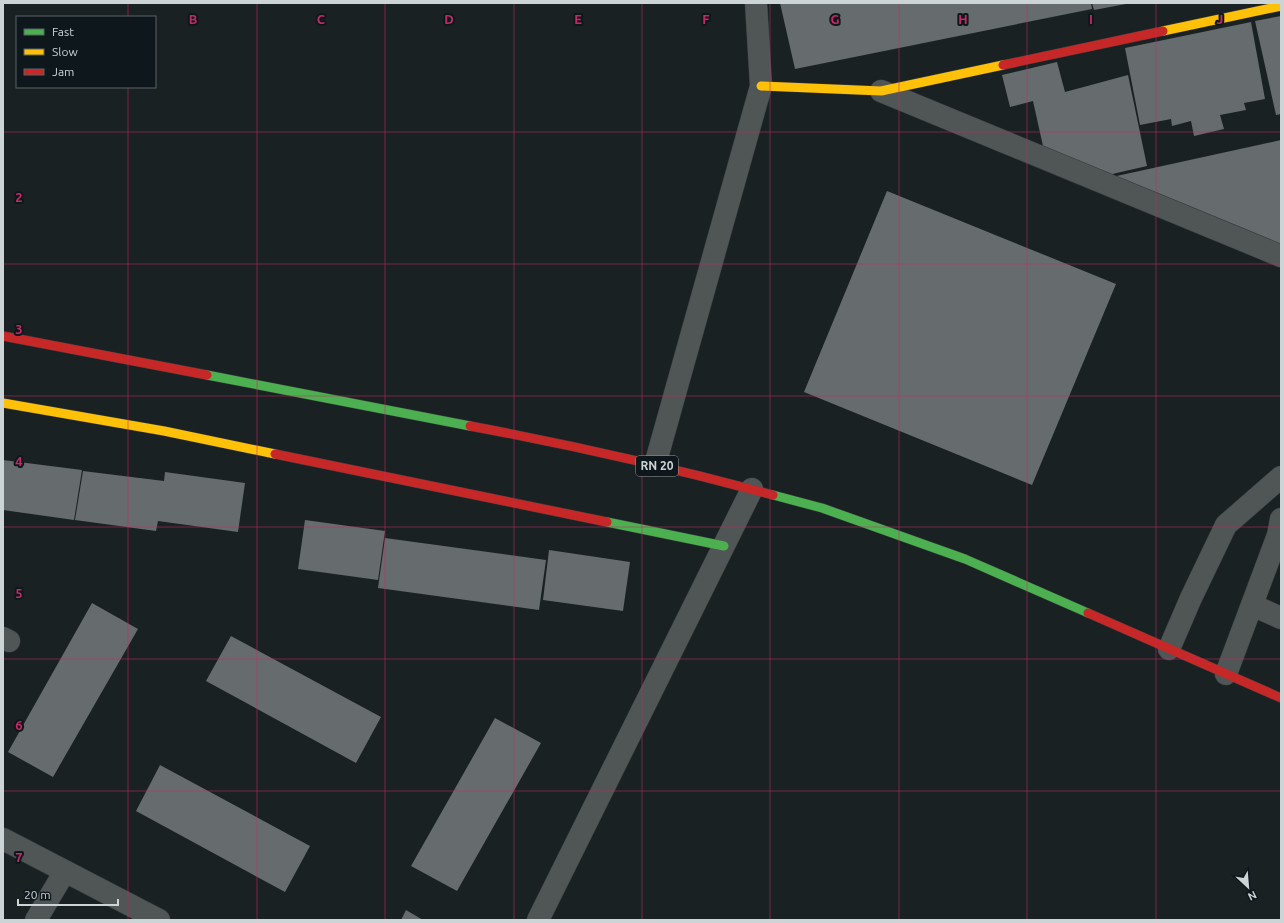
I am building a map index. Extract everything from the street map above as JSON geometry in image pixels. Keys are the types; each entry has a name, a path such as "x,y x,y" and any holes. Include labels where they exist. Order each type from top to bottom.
{"main road":[{"path":"761,86 881,90 1281,6"},
{"name":"RN 20","path":"3,336 560,443 752,489 822,508 965,559 1281,698"},
{"path":"3,403 164,431 724,546"}],"street":[{"path":"655,465 761,86 756,3"},
{"path":"881,90 1281,256"},
{"path":"1170,649 1191,598 1226,525 1281,477"},
{"path":"538,920 752,489"},
{"path":"1226,674 1280,530"},
{"path":"1252,605 1281,618"},
{"path":"3,839 159,920"},
{"path":"36,920 65,871"}],"building":[{"path":"780,3 1091,3 1092,9 795,69"},
{"path":"1092,3 1126,3 1126,4 1094,10"},
{"path":"1281,16 1281,114 1276,115 1255,21"},
{"path":"1251,22 1265,99 1244,103 1246,110 1220,115 1224,129 1194,136 1191,121 1172,126 1171,119 1140,125 1125,48"},
{"path":"1057,62 1065,92 1128,75 1147,166 1108,175 1043,146 1033,101 1010,107 1002,75"},
{"path":"1281,140 1281,250 1112,177"},
{"path":"887,191 1116,284 1032,485 804,392"},
{"path":"3,460 82,470 74,520 3,510"},
{"path":"83,471 164,481 165,472 245,483 238,532 158,521 156,531 75,520"},
{"path":"305,520 385,531 378,580 298,569"},
{"path":"385,538 546,560 539,610 378,588"},
{"path":"549,550 630,562 623,611 543,600"},
{"path":"92,603 138,629 53,777 8,752"},
{"path":"231,636 381,717 356,763 206,681"},
{"path":"495,718 541,743 457,891 411,866"},
{"path":"160,765 310,846 285,892 136,811"},
{"path":"406,910 423,920 401,920"}],"traffic: fast":[{"path":"207,375 470,426"},
{"path":"773,495 822,508 965,559 1088,613"},
{"path":"607,522 724,546"}],"traffic: slow":[{"path":"1163,31 1281,6"},
{"path":"761,86 881,91 1003,65"},
{"path":"3,403 164,431 275,454"}],"traffic: jam":[{"path":"1003,65 1163,31"},
{"path":"3,336 207,375"},
{"path":"470,426 622,458 773,495"},
{"path":"275,454 607,522"},
{"path":"1088,613 1281,698"}]}
